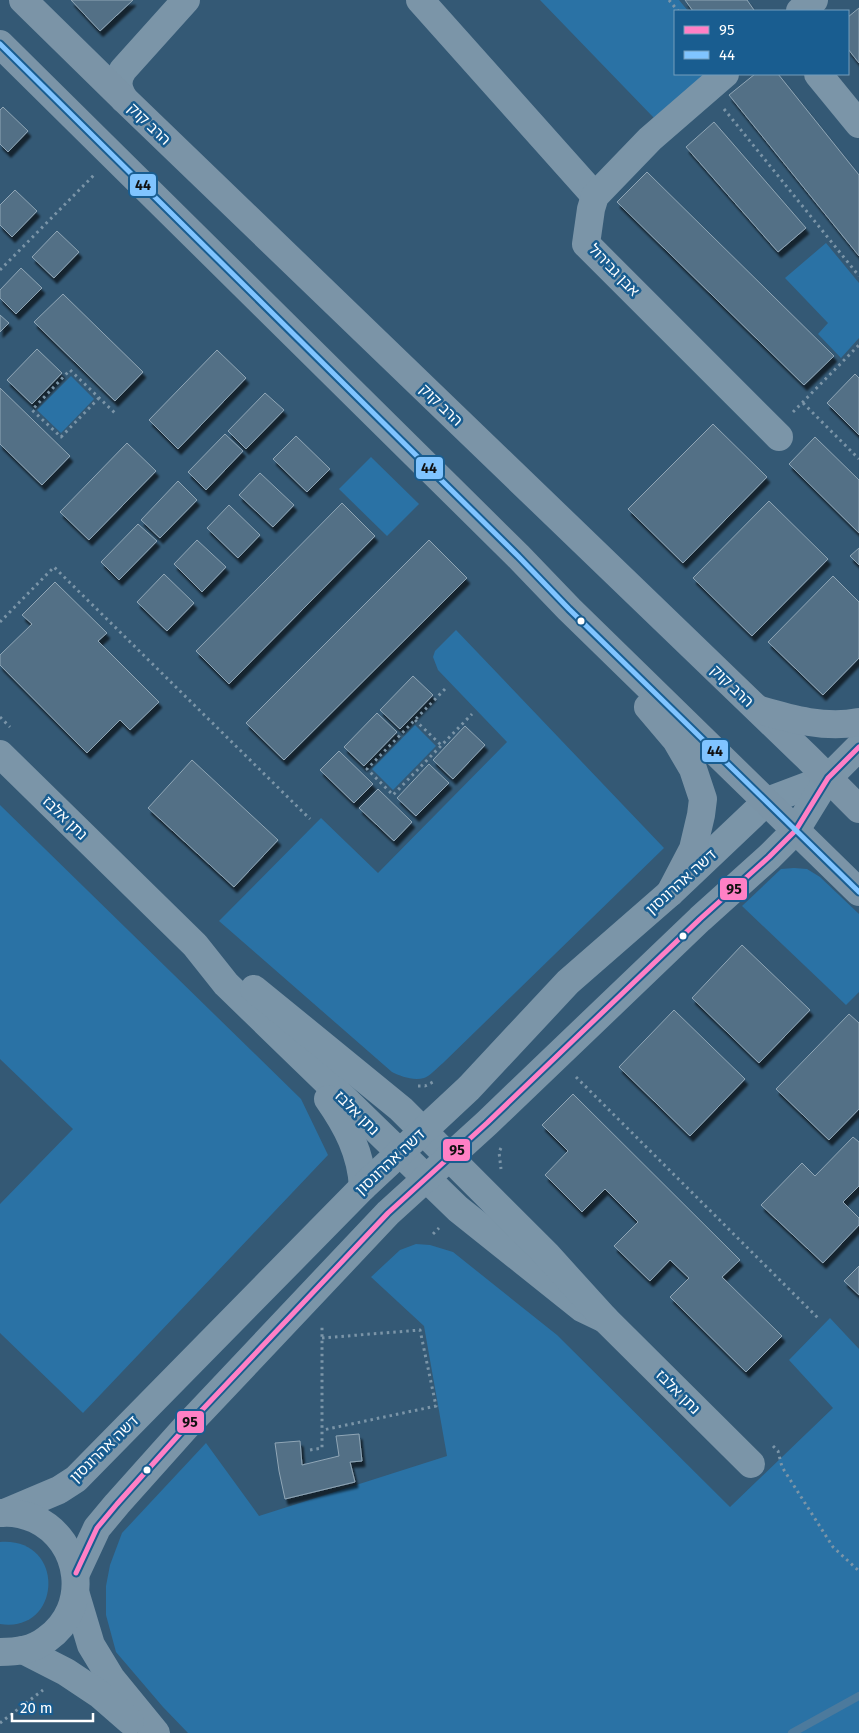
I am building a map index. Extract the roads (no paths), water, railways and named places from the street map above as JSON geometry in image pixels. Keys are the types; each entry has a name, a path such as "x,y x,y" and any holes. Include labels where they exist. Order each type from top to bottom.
{"main road":[{"name":"הרב קוק","path":"23,0 859,809"},
{"path":"0,44 569,608 859,892"},
{"path":"569,608 676,740 693,769 703,799 701,815 693,849 670,893"},
{"path":"756,709 804,722 829,724 859,722"}],"street":[{"path":"124,99 120,92 118,81 123,70 186,0"},
{"path":"420,0 595,196 650,139 724,75"},
{"path":"801,10 814,0"},
{"path":"819,75 859,124"},
{"name":"אבן גבירול","path":"595,196 591,209 586,244 776,435"},
{"path":"12,1651 32,1648 47,1639 60,1627 70,1612 76,1584 97,1528 185,1428 388,1213 449,1158 796,830 828,778 859,747"},
{"name":"נתן אלבז","path":"0,754 195,945 226,984 399,1154 458,1209 582,1308 605,1319"},
{"path":"767,802 828,778"},
{"name":"דשה אהרונסון","path":"3,1512 59,1490 76,1479 363,1187 469,1088 568,982 670,893 767,802"},
{"name":"נתן אלבז","path":"195,945 239,976 401,1110 547,1255 605,1319 751,1464"},
{"path":"296,1052 351,1135 360,1162 363,1187"},
{"path":"3,1512 26,1516 45,1524 60,1537 71,1554 76,1584 91,1645 111,1678 156,1733"},
{"path":"12,1651 66,1672 99,1694 143,1733"}],"waterway":[{"path":"792,1733 859,1696"}]}
